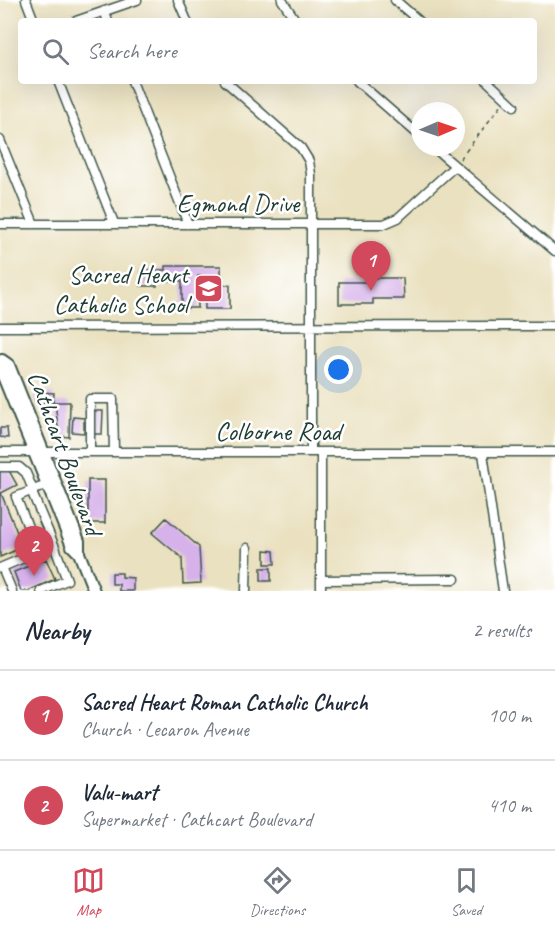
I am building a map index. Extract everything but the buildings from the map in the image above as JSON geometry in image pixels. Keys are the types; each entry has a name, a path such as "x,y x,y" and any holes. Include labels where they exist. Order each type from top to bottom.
{"main road":[{"name":"Cathcart Boulevard","path":"0,362 9,365 47,485 69,540 79,553"},
{"name":"Cathcart Boulevard","path":"38,452 79,541 79,553"},
{"path":"79,553 94,591"}],"street":[{"path":"26,0 33,18"},
{"path":"84,18 138,0"},
{"path":"178,0 186,18"},
{"path":"282,0 295,18"},
{"path":"395,0 416,18"},
{"path":"104,11 107,18"},
{"path":"59,84 114,224"},
{"path":"133,84 188,224"},
{"path":"228,84 301,148 309,161 321,591"},
{"path":"360,84 411,128"},
{"path":"490,84 514,106"},
{"path":"0,140 34,224"},
{"path":"443,156 555,251"},
{"name":"Egmond Drive","path":"0,224 377,224 391,222 454,166"},
{"path":"0,327 555,326"},
{"path":"90,452 90,402 112,399 114,452"},
{"name":"Colborne Road","path":"0,452 555,452"},
{"path":"483,453 504,591"},
{"path":"0,467 23,469 67,580 41,591"},
{"path":"38,552 16,497 47,485"},
{"path":"12,591 1,567 69,540"},
{"path":"246,591 247,548"},
{"path":"321,580 455,579"}],"path":[{"path":"454,166 507,99"}],"place":[{"name":"Sacred Heart Catholic School","path":"209,289"},
{"name":"Sacred Heart Roman Catholic Church","path":"371,291"},
{"name":"Valu-mart","path":"34,576"}]}
